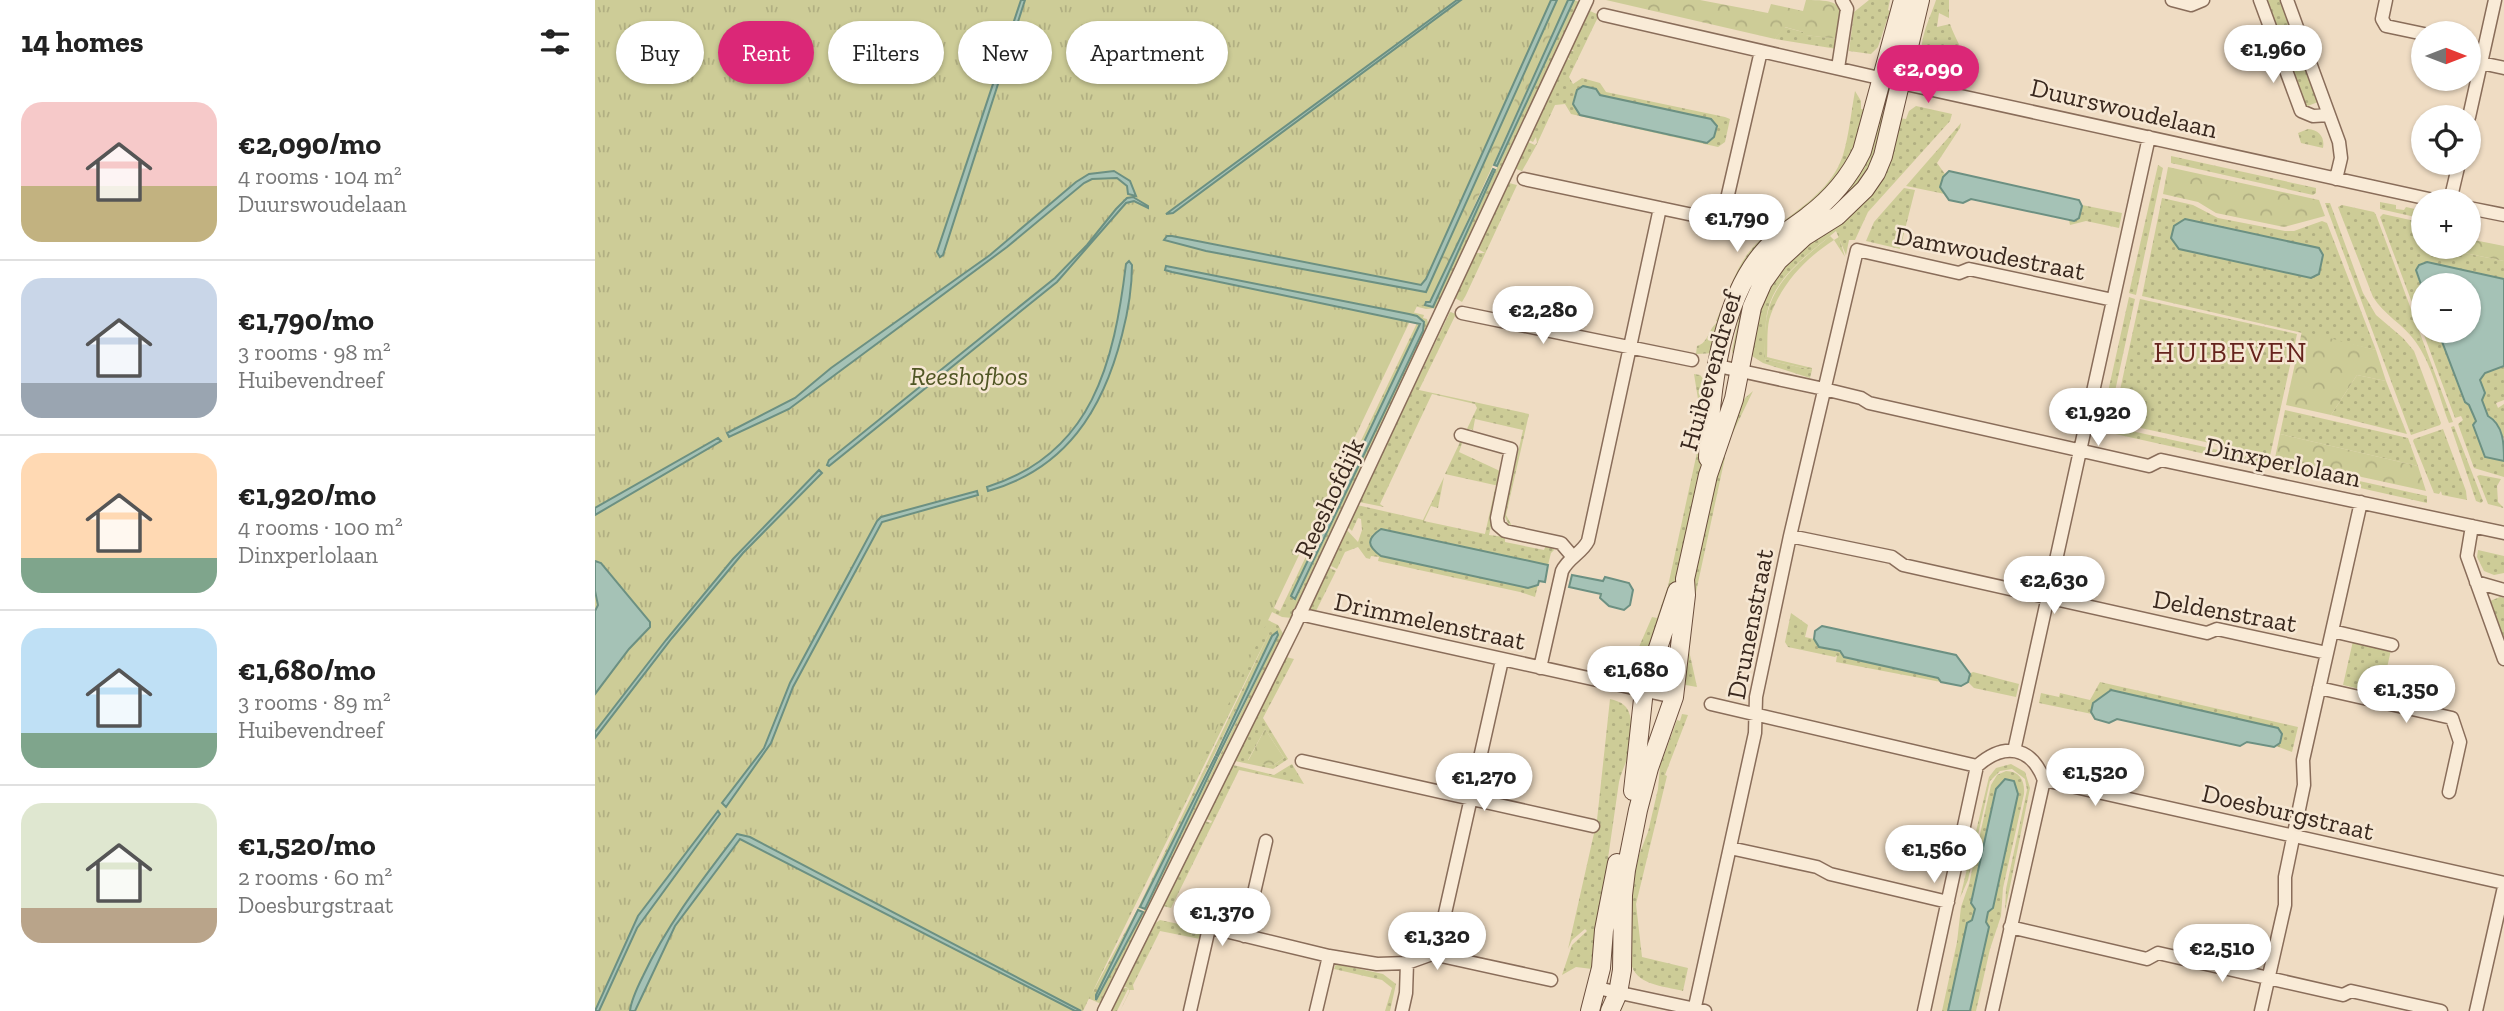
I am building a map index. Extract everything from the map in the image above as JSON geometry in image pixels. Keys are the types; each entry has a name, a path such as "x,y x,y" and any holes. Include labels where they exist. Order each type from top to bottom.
{"street":[{"name":"Reeshofdijk","path":"1104,1011 1299,614 1587,0"},
{"path":"1838,68 1847,9 1842,0"},
{"name":"Huibevendreef","path":"1610,1011 1618,993 1622,970 1623,895 1637,810 1674,697 1686,595 1685,579 1707,475 1713,397 1728,324 1741,286 1767,248 1827,201 1854,168 1862,150 1903,0"},
{"name":"Huibevendreef","path":"1707,475 1741,372 1752,307 1763,282 1777,261 1805,236 1837,216 1865,189 1883,156 1920,0"},
{"path":"2172,0 2191,5 2203,0"},
{"path":"2260,0 2301,111 2312,116 2329,116"},
{"path":"2287,0 2339,142 2341,158 2336,179"},
{"path":"2386,0 2382,19 2386,26 2411,31"},
{"path":"2494,0 2481,62 2504,68"},
{"name":"Duurswoudelaan","path":"1604,15 2411,195"},
{"path":"1524,179 1712,219 1719,218 1724,212 1761,51"},
{"path":"2014,751 2149,137"},
{"path":"1540,668 1562,571 1566,562 1585,548 1588,541 1660,208"},
{"path":"2481,210 2504,215"},
{"name":"Damwoudestraat","path":"1857,250 1959,273 1969,269 2113,300"},
{"name":"Drunenstraat","path":"1698,1010 1755,733 1756,697 1790,536 1857,250"},
{"path":"1462,313 1692,360"},
{"name":"Dinxperlolaan","path":"1718,366 2149,466 2161,460 2504,533"},
{"path":"1461,435 1511,449 1497,525 1505,531 1561,543 1573,557"},
{"path":"2261,1011 2285,905 2285,877 2304,785 2303,760 2361,502"},
{"path":"2472,526 2467,556 2504,659"},
{"name":"Deldenstraat","path":"1790,536 1892,557 1903,565 2207,633 2217,629 2327,653"},
{"name":"Huibevendreef","path":"1590,1011 1597,988 1609,898 1635,779 1644,690 1677,592 1685,579"},
{"path":"2476,582 2504,590"},
{"name":"Drimmelenstraat","path":"1299,614 1674,697"},
{"path":"2332,631 2392,645"},
{"path":"1432,954 1439,940 1502,660"},
{"path":"2319,688 2452,718 2460,742 2449,792"},
{"path":"1711,704 1977,766"},
{"path":"1924,1011 1977,766 1996,753 2014,751 2035,761 2044,780 1992,1011"},
{"path":"1302,761 1594,826"},
{"name":"Doesburgstraat","path":"2044,780 2504,885"},
{"path":"1244,936 1266,841"},
{"path":"1730,848 1817,867 1830,874 1948,902"},
{"path":"2476,1011 2504,885"},
{"path":"1188,922 1329,956 1377,964 1407,963 1432,954 1551,980"},
{"path":"2010,927 2147,959 2158,953 2343,995 2351,991 2441,1011"},
{"path":"1190,1011 1209,928"},
{"path":"1316,1011 1329,956"},
{"path":"1402,1011 1406,993 1407,963"},
{"path":"1597,988 1698,1010"}],"green space":[{"name":"Reeshofbos","path":"595,0 1562,0 1083,1011 595,1011"},
{"path":"1557,0 1568,0 1430,303 1426,303 1426,307 1360,292 1427,291"},
{"path":"1574,0 1581,2 1438,308 1426,309 1360,292 1433,307"},
{"path":"1606,0 1700,0 1768,13 1771,4 1803,11 1806,0 1828,1 1834,3 1840,12 1838,39 1805,35 1785,27 1775,39"},
{"path":"1869,0 1890,0 1890,11 1878,47 1871,54 1849,51 1854,12"},
{"path":"1936,0 1949,0 1949,18 1939,13 1937,27 1950,24 1963,54 1962,76 1937,71 1924,62 1922,45"},
{"path":"2263,0 2283,0 2318,102 2305,107"},
{"path":"1590,11 1599,15 1569,77 1573,84 1582,78 1600,83 1606,92 1725,117 1730,119 1725,142 1718,147 1571,114 1565,104 1555,105 1536,146 1522,171 1516,169 1528,142 1535,145 1537,143 1536,137 1533,142 1529,140 1567,59 1571,60 1567,57 1574,51 1571,49","holes":["1596,89 1600,95 1711,119 1714,123 1707,143 1580,115 1573,105"]},
{"path":"1784,27 1806,35 1838,39 1837,49 1775,39"},
{"path":"1855,91 1861,101 1861,109 1867,110 1847,172 1768,241 1716,353 1696,354 1697,346 1704,342 1718,322 1716,321 1733,280 1750,251 1769,232 1818,193 1837,169 1845,147"},
{"path":"1916,106 1952,114 1950,121 1868,212 1855,240 1849,240 1846,255 1836,231 1786,275 1772,297 1767,315 1764,359 1812,370 1810,378 1763,363 1752,356 1750,350 1760,301 1780,266 1838,221 1899,118 1906,119 1909,111"},
{"path":"1877,112 1885,114 1878,156 1870,175 1851,197 1791,241 1769,266 1754,293 1744,322 1738,354 1734,356 1732,351 1741,311 1754,274 1770,254 1789,237 1841,197 1856,175"},
{"path":"1961,123 1937,163 1945,174 1940,187 1945,194 1906,186"},
{"path":"2308,129 2320,135 2323,148 2301,143 2298,133"},
{"path":"2171,156 2316,188 2316,193 2313,195 2171,163"},
{"path":"2158,165 2163,168 2136,295 2129,293"},
{"path":"2168,167 2319,200 2325,216 2284,227 2216,213 2198,202 2163,194"},
{"path":"1509,183 1517,185 1462,302 1455,298 1476,253 1485,253 1478,249"},
{"path":"1904,188 1915,190 1900,249 1866,241 1874,222"},
{"path":"2162,198 2193,205 2218,218 2285,231 2294,231 2322,221 2327,223 2376,350 2142,296"},
{"path":"2380,202 2396,205 2396,209 2411,208 2411,216 2380,209"},
{"path":"2325,203 2330,203 2363,293 2376,315 2414,351 2440,425 2411,435"},
{"path":"2082,205 2122,213 2119,228 2086,221 2070,225 2069,220 2079,218"},
{"path":"2342,205 2374,212 2376,215 2411,309 2411,336 2373,297 2338,207"},
{"path":"2383,214 2411,220 2411,259 2481,259 2481,256 2504,261 2504,279 2427,262 2419,265 2416,273 2411,273 2411,300 2380,217"},
{"path":"1830,236 1834,240 1805,263 1789,281 1776,302 1768,324 1767,357 1812,370 1764,359 1770,303 1791,271"},
{"path":"1839,237 1845,257 1834,240"},
{"path":"2481,241 2504,246 2504,261 2481,256"},
{"path":"1162,262 1368,301 1424,315 1423,318 1427,319 1429,327 1292,618 1282,617 1053,504 1055,494 1096,451 1122,408 1132,385 1146,336","holes":["1166,266 1417,316 1424,322 1423,331 1296,599 1292,595 1420,323 1417,323 1280,611 1055,502 1056,494 1081,471 1105,442 1125,407 1144,354"]},
{"path":"2129,297 2135,299 2109,419 2106,421 2102,419"},
{"path":"2140,299 2297,334 2270,456 2113,422"},
{"path":"1450,312 1456,314 1419,390 1529,414 1506,515 1512,526 1529,531 1510,527 1504,515 1523,430 1475,419 1473,430 1469,429 1466,434 1477,408 1475,404 1432,394 1380,504 1384,507 1359,502"},
{"path":"2302,331 2376,350 2386,381 2357,375 2331,415 2286,405"},
{"path":"2416,343 2424,343 2453,422 2449,423 2431,370"},
{"path":"2427,343 2442,343 2464,402 2469,405 2476,421 2473,426 2485,457 2504,461 2504,477 2474,468 2458,424 2463,420 2461,416 2455,418"},
{"path":"2504,366 2504,400 2496,403 2498,408 2504,404 2504,439 2495,420 2488,417 2482,400 2485,393 2480,380 2485,373"},
{"path":"1694,374 1700,375 1705,381 1702,463 1673,593 1646,667 1635,674 1622,674 1624,666 1635,656 1652,617 1657,618 1668,586 1701,434"},
{"path":"2357,375 2386,381 2407,434 2331,415"},
{"path":"1753,391 1723,457 1693,606 1688,646 1697,687 1680,684 1688,613 1716,473 1736,405 1741,406"},
{"path":"2285,410 2408,438 2418,466 2280,434"},
{"path":"2454,426 2483,501 2481,503 2476,501 2451,427"},
{"path":"2113,427 2269,461 2268,468 2111,433"},
{"path":"2443,429 2467,500 2442,495 2441,491 2439,494 2434,493 2413,441"},
{"path":"2280,434 2418,466 2426,491 2275,458"},
{"path":"1461,440 1463,441 1459,452 1500,471 1504,461 1499,486 1445,474"},
{"path":"2273,462 2427,496 2427,503 2271,468"},
{"path":"2477,476 2501,479 2497,486 2498,502 2504,508 2488,504"},
{"path":"1444,477 1438,508 1431,506 1424,521 1485,534 1495,489 1499,489 1489,535 1505,537 1505,542 1544,550 1546,545 1553,547 1548,565 1381,529 1372,535 1381,556 1527,588 1538,585 1535,597 1378,561 1379,557 1366,558 1358,547 1345,552 1337,569 1329,565 1346,529 1358,542 1362,530 1361,519 1358,518 1352,531 1347,526 1357,505 1423,520"},
{"path":"1092,535 1278,625 1284,635 1103,1002 1099,1003 1033,974","holes":["1273,625 1138,908 1091,995","1277,632 1278,635 1164,871 1096,998 1272,636"]},
{"path":"2478,550 2504,556 2504,573 2494,575 2484,571 2477,557"},
{"path":"1328,567 1336,571 1314,615 1309,612 1309,608"},
{"path":"2504,598 2504,647 2490,601"},
{"path":"1791,613 1808,625 1805,637 1814,639 1819,647 1938,678 1941,682 1836,662 1837,655 1835,657 1788,647 1785,642"},
{"path":"2353,641 2391,650 2381,694 2343,685"},
{"path":"1286,657 1294,659 1263,718 1288,759 1273,769 1235,761","holes":["1265,729 1284,758 1272,766 1248,760"]},
{"path":"1973,672 2019,684 2016,697 1974,688 1968,682 1969,674"},
{"path":"2100,682 2298,727 2292,752 2276,746 2280,743 2282,734 2093,703 2092,714 2039,703 2041,693 2059,697 2060,693 2090,700"},
{"path":"1610,699 1622,703 1628,710 1631,736 1619,782 1592,969 1576,967 1562,975 1572,945 1587,931 1585,929 1572,940 1568,949 1597,820"},
{"path":"1682,714 1688,715 1665,775 1667,776 1636,904 1642,957 1688,968 1683,991 1644,980 1633,970 1631,962 1632,878 1648,832 1658,789 1660,766 1677,720 1680,721"},
{"path":"1265,729 1284,758 1272,766 1248,761"},
{"path":"1292,764 1304,784 1239,770 1171,908 1163,906 1205,821 1212,821 1206,819 1233,765 1274,775"},
{"path":"2011,764 2025,772 2030,788 2005,911 2006,889 2027,790 2025,779 2012,769 2000,771 1990,781 1968,880 1960,898 1989,777 1996,768"},
{"path":"2006,771 2021,778 2024,794 2003,888 2001,916 1990,949 1976,1011 1970,1011 1989,927 1986,922 2000,783 1996,789 1971,903 1975,908 1972,920 1967,923 1948,1011 1942,1011 1957,942 1961,907 1969,884 1991,785 1997,775"},
{"path":"1160,920 1202,929 1200,939 1160,931 1133,985 1134,990 1128,989 1117,1011 1111,1011 1122,987 1130,989 1123,986 1154,924"},
{"path":"1336,964 1383,974 1396,984 1390,1011 1385,1011 1392,988 1382,980 1334,969"}],"shaded area":[{"path":"1021,0 1025,0 1018,21 1014,21"},
{"path":"1457,0 1461,0 1173,213 1166,214"},
{"path":"1551,0 1557,0 1426,292 1206,251 1164,240 1167,236 1172,236 1421,285"},
{"path":"1568,0 1574,0 1497,166 1494,165"},
{"path":"993,84 998,84 943,255 940,257 937,252"},
{"path":"1583,86 1596,89 1600,95 1711,119 1717,126 1714,137 1707,143 1580,115 1573,104 1577,90"},
{"path":"1493,169 1495,170 1433,307 1425,305 1430,302"},
{"path":"1114,171 1130,181 1136,196 1128,194 1127,186 1117,178 1092,179 1084,183 1007,247 789,409 729,437 727,433 795,398 831,368 990,255 1076,182 1089,174"},
{"path":"1949,171 2079,200 2082,206 2079,218 2074,221 1971,199 1963,203 1949,200 1940,187 1943,177"},
{"path":"1133,197 1148,208 1134,201 1126,203 1057,282 827,465 829,460 1055,278 1087,245 1116,209 1127,198"},
{"path":"2185,219 2319,248 2323,255 2319,274 2311,278 2179,249 2171,238 2174,226"},
{"path":"1129,261 1132,265 1131,282 1124,326 1114,362 1092,412 1060,452 1039,468 988,491 987,487 1023,472 1052,452 1074,428 1092,400 1105,369 1114,336 1126,264"},
{"path":"2427,262 2477,273 2417,273 2419,265"},
{"path":"1166,266 1409,314 1424,322 1423,331 1295,599 1291,596 1420,324 1172,272 1165,270"},
{"path":"2481,274 2504,279 2504,366 2485,373 2480,380 2485,393 2482,400 2488,416 2497,425 2502,436 2504,461 2485,457 2473,425 2476,421 2465,402 2443,343 2481,343"},
{"path":"718,438 721,441 595,515 595,508"},
{"path":"819,470 822,473 743,553 672,638 595,738 595,732 733,559"},
{"path":"977,491 978,495 882,522 793,687 771,743 726,807 722,803 764,748 790,683 877,521 881,517"},
{"path":"1381,529 1548,565 1545,582 1539,581 1538,585 1528,588 1381,556 1370,542"},
{"path":"595,561 601,563 650,622 650,627 629,649 595,694 595,611 598,605"},
{"path":"1572,575 1603,581 1605,577 1629,583 1633,590 1630,605 1624,610 1609,606 1600,598 1601,594 1569,587"},
{"path":"1822,626 1956,655 1970,674 1968,682 1961,686 1941,682 1938,678 1844,657 1840,651 1819,647 1814,639 1815,631"},
{"path":"1277,632 1278,635 1218,756 1216,755 1272,636"},
{"path":"2111,690 2278,728 2282,734 2280,743 2274,747 2247,742 2240,746 2117,719 2109,723 2095,719 2091,712 2093,703"},
{"path":"1215,757 1217,758 1145,909 1140,907"},
{"path":"2005,779 2014,781 2018,794 1993,908 1988,912 1986,922 1989,927 1970,1011 1948,1011 1967,923 1972,920 1975,909 1971,903 1996,789"},
{"path":"718,811 720,814 637,928 599,1011 595,1011 638,916"},
{"path":"737,834 750,837 1081,1011 1075,1011 740,839 675,926 635,1011 630,1011 637,989 663,938 686,902"},
{"path":"1138,910 1143,912 1096,1000 1096,995"}],"district":[{"name":"HUIBEVEN","path":"2231,352"}]}
